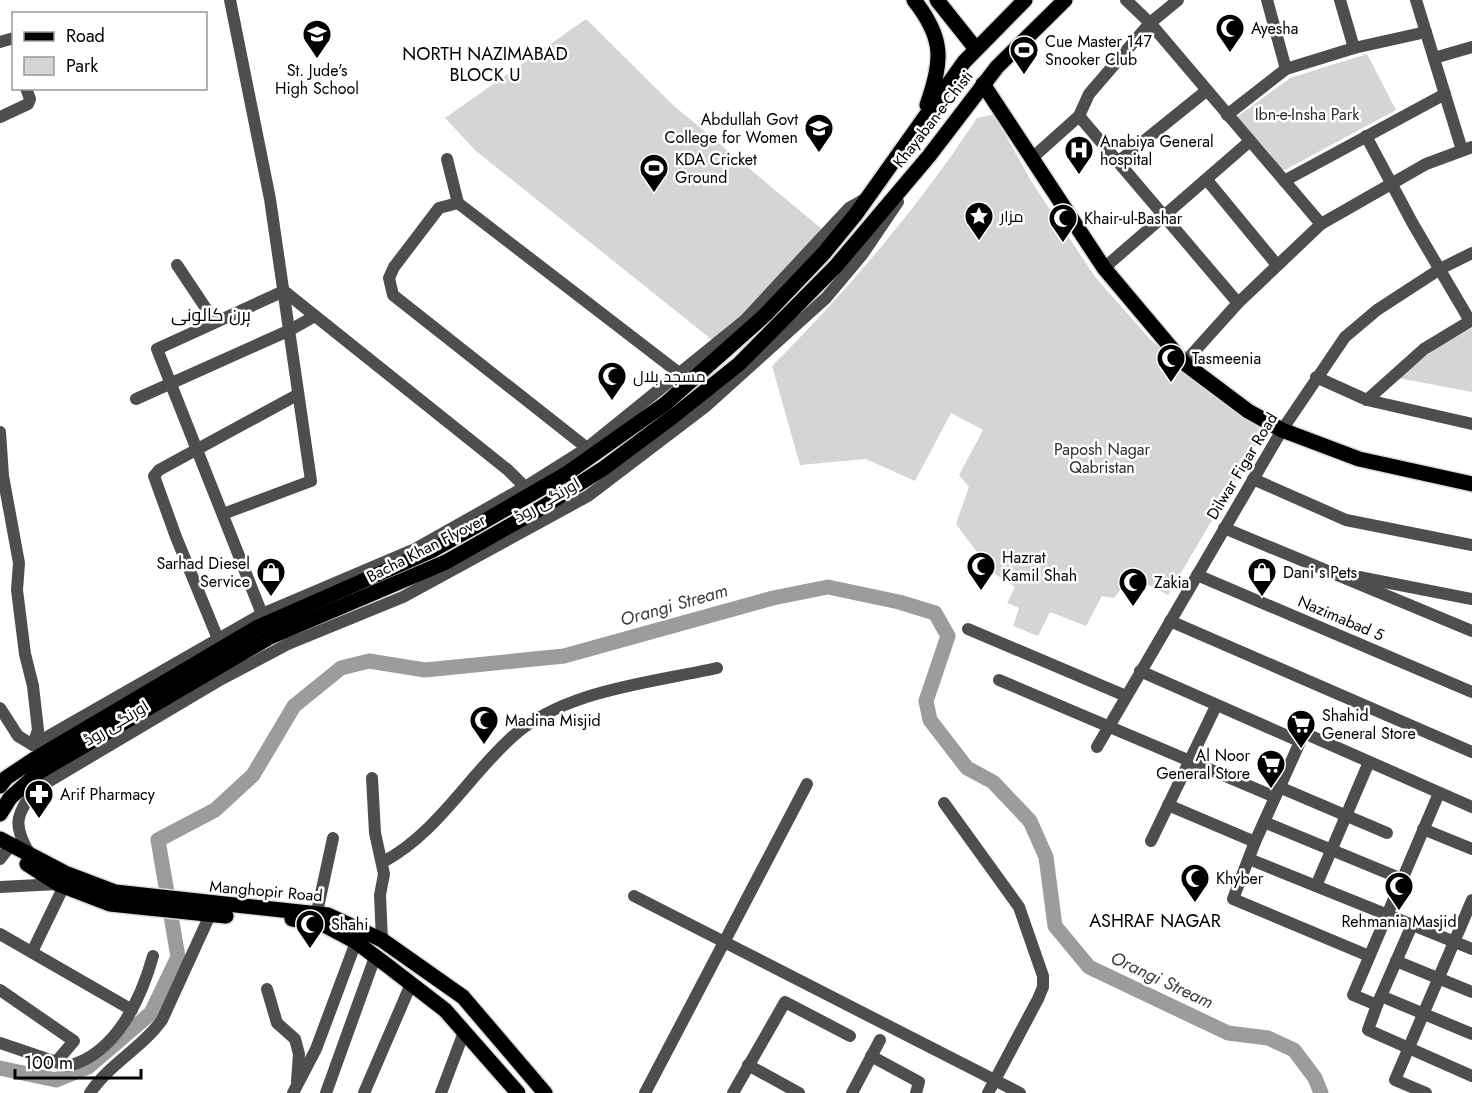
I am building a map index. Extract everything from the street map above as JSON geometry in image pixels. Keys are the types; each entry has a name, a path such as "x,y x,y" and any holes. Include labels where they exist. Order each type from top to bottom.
{"main road":[{"path":"914,0 933,27 939,55 935,79 921,122"},
{"path":"937,0 976,49"},
{"name":"Khayaban-e-Chisti","path":"824,253 846,228 865,198 976,49 1025,0"},
{"name":"Khayaban-e-Chisti","path":"836,266 929,156 983,84 1065,0"},
{"path":"983,84 1104,268 1184,363 1248,411 1282,430 1359,459 1472,484"},
{"name":"Bacha Khan Flyover","path":"0,786 6,778 33,760 258,627 431,551 567,474 689,383 765,315 824,253"},
{"name":"Bacha Khan Flyover","path":"0,814 10,798 39,772 270,637 446,562 543,507 604,468 739,364 836,266"},
{"name":"Manghopir Road","path":"3,847 90,884 113,898"},
{"name":"Manghopir Road","path":"3,847 61,885 113,898 208,911 310,921 326,926 356,942 446,1010 518,1093"},
{"name":"Manghopir Road","path":"208,911 317,912 382,940 463,997 545,1093"}],"street":[{"path":"223,514 311,481 270,199 230,0"},
{"path":"1126,0 1150,23 1321,224"},
{"path":"1031,159 1080,116 1089,94 1150,23 1178,0"},
{"path":"1267,0 1286,69"},
{"path":"1340,0 1354,48"},
{"path":"1184,363 1238,303 1321,224 1391,182 1467,148 1445,94 1416,0"},
{"path":"1227,115 1286,69 1354,48 1426,32"},
{"path":"1434,58 1472,47"},
{"path":"0,117 28,104 30,99 27,90"},
{"path":"1118,162 1206,91"},
{"path":"1284,181 1445,94"},
{"path":"1080,116 1238,303"},
{"path":"1366,136 1471,321 1424,349 1367,400"},
{"path":"1104,268 1250,141"},
{"name":"اورنگی روڈ","path":"32,858 23,843 18,828 18,815 36,789 288,644 403,597 537,526 588,496 705,407 826,298 862,255 929,156"},
{"path":"447,159 458,203 679,373"},
{"path":"1207,180 1277,265"},
{"name":"اورنگی روڈ","path":"33,745 262,614 415,549 525,487 587,448 744,321 849,208 865,198"},
{"path":"458,203 439,208 394,267 389,278 390,290 393,295 587,448"},
{"name":"Dilwar Figar Road","path":"1097,747 1282,430 1345,337 1377,310 1440,269 1472,253"},
{"path":"177,265 214,322"},
{"path":"284,291 508,470 525,487"},
{"path":"262,614 173,384 157,349 284,291"},
{"path":"136,399 290,330 315,316"},
{"path":"1316,377 1367,400 1472,424"},
{"path":"218,639 154,480 159,470 297,396"},
{"path":"0,432 3,476 19,563 17,590 25,654 33,686 38,730 33,745 18,736 0,708"},
{"path":"1253,479 1346,520 1472,545"},
{"path":"1224,528 1472,631"},
{"path":"1334,573 1472,599"},
{"name":"Nazimabad 5","path":"1197,575 1472,692"},
{"path":"1170,621 1472,752"},
{"path":"968,629 1126,696"},
{"path":"383,862 415,842 510,739 542,714 581,699 717,668"},
{"path":"1140,671 1299,741"},
{"path":"999,680 1189,761 1346,816 1387,833"},
{"path":"1151,842 1216,706"},
{"path":"1370,956 1233,899 1304,733 1472,807"},
{"path":"1316,886 1369,762"},
{"path":"372,778 375,833 383,862 384,882 380,895 382,940"},
{"path":"645,1093 807,784"},
{"path":"1438,793 1353,995 1423,1013 1472,1034"},
{"path":"944,803 1019,907 1043,976 1043,987 1038,999 988,1093"},
{"path":"1168,804 1255,843"},
{"path":"1264,822 1402,879"},
{"path":"1423,829 1472,849"},
{"path":"317,912 333,838"},
{"path":"1249,859 1472,949"},
{"path":"0,887 61,885 32,952"},
{"path":"634,896 1020,1093"},
{"path":"1426,1093 1395,1080 1471,906"},
{"path":"90,1093 100,1079 154,1031 162,1020 208,911"},
{"path":"1412,925 1368,1030 1472,1076"},
{"path":"0,934 132,1010"},
{"path":"295,1089 316,1049 356,942"},
{"path":"0,1043 68,1066 89,1057 117,1032 132,1010 147,980 153,956"},
{"path":"326,1093 375,957"},
{"path":"1396,961 1472,992"},
{"path":"364,1093 411,984"},
{"path":"267,989 278,1023 295,1039 297,1047 295,1089"},
{"path":"0,990 74,1041 56,1062"},
{"path":"733,1093 785,1002 850,1036"},
{"path":"441,1093 464,1032"},
{"path":"852,1093 880,1040"},
{"path":"871,1056 919,1082 916,1093"},
{"path":"748,1065 799,1093"}],"green space":[{"name":"KDA Cricket Ground","path":"586,19 673,105 829,235 716,343 476,151 445,118"},
{"name":"Ibn-e-Insha Park","path":"1367,54 1396,110 1285,170 1280,170 1237,117 1290,78"},
{"name":"Paposh Nagar Qabristan","path":"994,114 1031,181 1096,278 1149,338 1198,383 1265,430 1168,595 1131,576 1114,598 1102,596 1086,626 1050,612 1038,636 1013,626 1019,608 1007,603 1015,587 992,572 956,524 969,487 959,475 983,430 951,413 915,481 866,459 800,465 772,366 828,308 880,248 954,152 977,118"},
{"path":"1472,328 1472,392 1398,378 1436,348"}],"waterway":[{"name":"Orangi Stream","path":"0,1068 56,1080 88,1067 151,1013 178,957 158,840 215,810 253,775 294,706 341,668 369,661 425,670 564,656 773,598 828,587 899,602 935,613 948,636 926,701 930,720 967,768 993,782 1030,821 1046,857 1055,926 1089,967 1228,1033 1268,1038 1294,1050 1315,1078 1321,1093"}],"place":[{"name":"Ayesha","path":"1230,54"},
{"name":"St. Jude's High School","path":"317,60"},
{"name":"Cue Master 147 Snooker Club","path":"1024,76"},
{"name":"Abdullah Govt College for Women","path":"819,154"},
{"name":"Anabiya General hospital","path":"1079,176"},
{"name":"KDA Cricket Ground","path":"654,194"},
{"name":"مزار","path":"979,242"},
{"name":"Khair-ul-Bashar","path":"1063,244"},
{"name":"Tasmeenia","path":"1171,384"},
{"name":"مسجد بلال","path":"612,402"},
{"name":"Hazrat Kamil Shah","path":"981,592"},
{"name":"Sarhad Diesel Service","path":"271,598"},
{"name":"Dani s Pets","path":"1262,598"},
{"name":"Zakia","path":"1133,608"},
{"name":"Madina Misjid","path":"484,746"},
{"name":"Shahid General Store","path":"1301,750"},
{"name":"Al Noor General Store","path":"1271,790"},
{"name":"Arif Pharmacy","path":"39,820"},
{"name":"Khyber","path":"1195,904"},
{"name":"Rehmania Masjid","path":"1399,912"},
{"name":"Shahi","path":"310,950"}],"district":[{"name":"NORTH NAZIMABAD BLOCK U","path":"485,64"},
{"name":"ہرن کالونی","path":"211,315"},
{"name":"ASHRAF NAGAR","path":"1155,921"}]}
